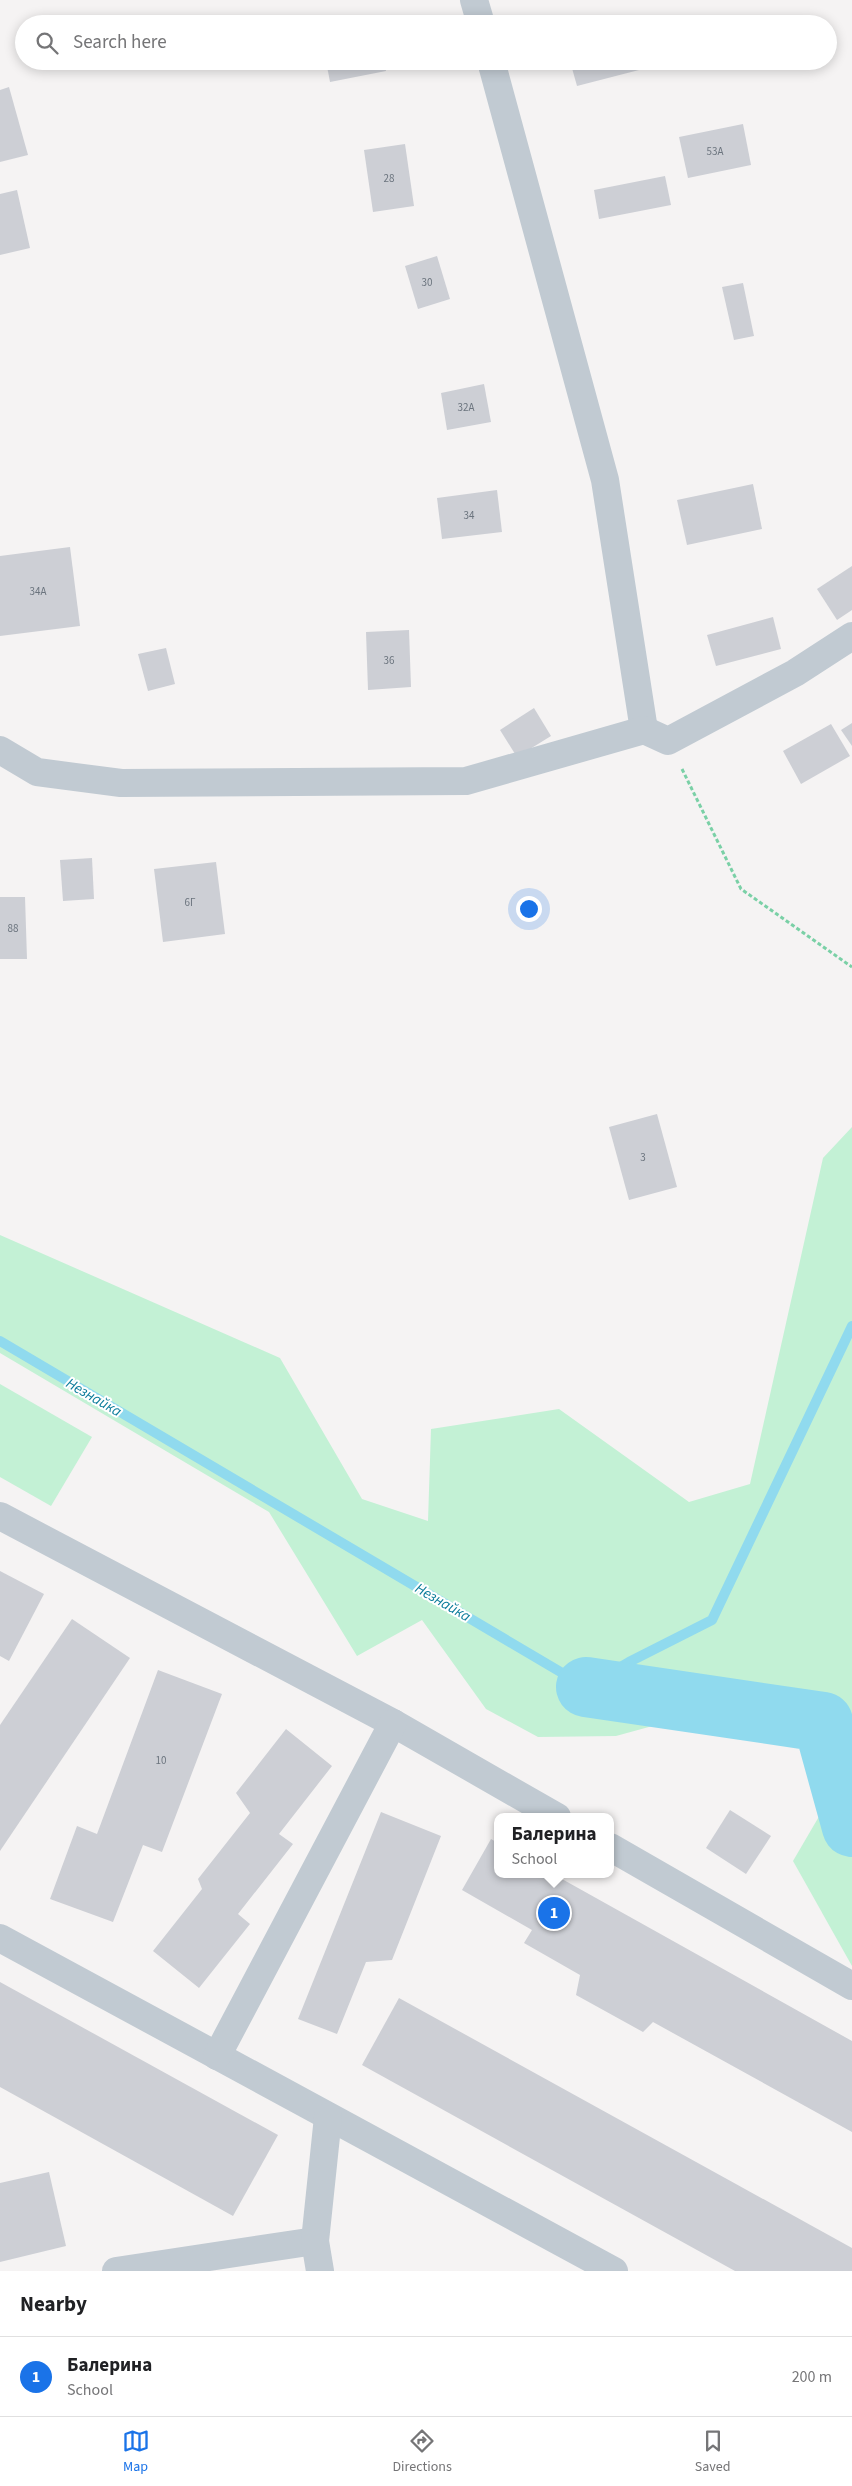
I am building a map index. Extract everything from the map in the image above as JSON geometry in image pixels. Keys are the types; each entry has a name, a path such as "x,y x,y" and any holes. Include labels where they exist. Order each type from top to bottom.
{"street":[{"path":"474,0 478,15"},
{"path":"493,70 605,480 644,730"},
{"path":"0,750 37,772 121,782 466,781 644,730 668,741 795,674 852,636"},
{"path":"0,1516 393,1723 550,1813"},
{"path":"217,2056 393,1723"},
{"path":"614,1849 852,1986"},
{"path":"0,1938 614,2271"},
{"path":"320,2271 315,2241 328,2117"},
{"path":"116,2271 315,2241"}],"path":[{"path":"668,741 741,889 852,967"}],"green space":[{"path":"852,1127 852,1755 689,1716 616,1736 538,1737 486,1709 422,1620 357,1656 269,1512 0,1353 0,1235 280,1358 362,1499 428,1521 431,1429 559,1409 689,1502 750,1484 823,1158"},
{"path":"0,1384 92,1437 51,1506 0,1477"},
{"path":"852,1760 852,1966 793,1861"}],"building":[{"path":"328,70 386,70 386,71 330,82"},
{"path":"573,70 639,70 577,86"},
{"path":"9,87 28,155 0,162 0,90"},
{"path":"743,124 751,165 688,178 679,137"},
{"path":"405,144 414,206 373,212 364,150"},
{"path":"665,176 671,205 599,219 594,190"},
{"path":"17,190 30,248 0,255 0,194"},
{"path":"437,256 450,299 418,309 405,266"},
{"path":"743,283 754,336 734,340 722,287"},
{"path":"484,384 491,422 447,430 441,393"},
{"path":"753,484 762,529 687,545 677,500"},
{"path":"497,490 502,532 442,539 437,498"},
{"path":"70,547 80,626 0,636 0,556"},
{"path":"852,566 852,610 837,620 817,589"},
{"path":"773,617 781,649 716,666 707,635"},
{"path":"409,630 411,687 368,690 366,632"},
{"path":"166,648 175,684 148,691 138,654"},
{"path":"534,708 551,736 517,757 500,730"},
{"path":"852,723 852,746 841,730"},
{"path":"831,724 850,756 801,784 783,751"},
{"path":"92,858 94,899 63,901 60,860"},
{"path":"216,862 225,934 163,942 154,869"},
{"path":"0,897 25,897 27,959 0,959"},
{"path":"657,1114 677,1187 629,1200 609,1127"},
{"path":"0,1571 44,1594 9,1661 0,1656"},
{"path":"72,1619 130,1658 0,1851 0,1725"},
{"path":"158,1670 222,1694 162,1852 143,1845 113,1922 50,1899 77,1826 97,1834"},
{"path":"286,1729 332,1766 279,1834 293,1844 238,1914 250,1924 199,1988 153,1951 202,1889 198,1879 250,1813 236,1793"},
{"path":"730,1810 771,1836 746,1874 706,1848"},
{"path":"381,1812 441,1836 392,1960 366,1962 337,2034 298,2019"},
{"path":"491,1839 494,1841 494,1878 560,1878 852,2041 852,2132 653,2022 643,2032 576,1995 580,1975 524,1943 532,1930 462,1890"},
{"path":"0,1982 278,2135 233,2216 0,2087"},
{"path":"399,1998 852,2248 852,2271 735,2271 362,2065"},
{"path":"49,2172 66,2246 0,2262 0,2183"}],"waterway":[{"name":"Незнайка","path":"0,1341 586,1687 629,1662 712,1620 852,1326"},
{"name":"Незнайка","path":"586,1687 823,1722 852,1827"}],"place":[{"name":"Балерина","path":"554,1913"}]}
